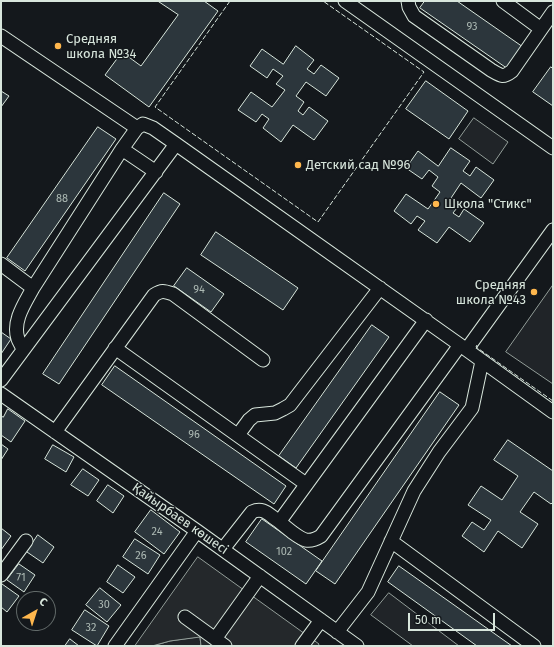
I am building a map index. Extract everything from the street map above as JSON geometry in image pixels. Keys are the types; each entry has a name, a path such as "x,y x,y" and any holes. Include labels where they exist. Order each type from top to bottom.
{"street":[{"path":"345,1 553,148"},
{"path":"408,1 409,7 414,16 500,76 506,76 512,71 553,12"},
{"path":"503,1 541,29"},
{"path":"1,36 137,128"},
{"path":"23,350 17,337 16,324 33,288 122,148 137,128 143,124 153,128 176,144 464,347 553,412"},
{"path":"1,380 176,144"},
{"path":"122,148 156,172"},
{"path":"223,549 252,512 258,509 263,510 301,538 314,540 321,536 553,230"},
{"path":"1,264 33,288"},
{"path":"238,435 249,420 255,415 283,410 290,405 380,288"},
{"path":"55,432 154,295 159,292 163,291 173,294 263,360"},
{"path":"277,520 282,518 426,320"},
{"path":"115,348 306,484"},
{"path":"337,632 368,592 414,490 439,452 472,408 482,360"},
{"name":"Қайырбаев көшесі","path":"1,394 223,549 357,646"},
{"path":"115,646 197,531"},
{"path":"1,575 26,541"},
{"path":"391,541 534,646"},
{"path":"185,617 220,642 260,576"},
{"path":"302,646 321,620"}],"shaded area":[{"path":"474,118 508,142 493,164 459,139"},
{"path":"553,285 553,384 506,352"},
{"path":"198,557 319,644 318,646 201,646 200,637 170,641 152,646 135,646"},
{"path":"389,593 459,646 413,646 371,615"},
{"path":"200,637 201,646 152,646 170,641"}],"building":[{"path":"158,1 204,1 218,11 149,107 105,75 122,52 141,66 178,15"},
{"path":"425,1 457,1 523,47 508,69 420,8"},
{"path":"296,46 314,60 307,69 314,74 321,65 339,78 326,96 306,82 296,96 304,102 298,111 303,115 309,107 328,121 314,140 293,125 281,142 263,128 269,119 262,114 256,122 238,110 251,92 272,107 285,90 276,84 283,76 273,69 267,78 250,66 262,49 283,64"},
{"path":"551,67 553,69 553,106 533,92"},
{"path":"426,81 468,111 449,139 406,109"},
{"path":"1,91 9,96 1,107"},
{"path":"98,127 116,139 25,271 7,258"},
{"path":"451,148 470,161 463,171 470,176 476,167 494,180 481,198 461,183 451,198 460,204 453,213 459,217 464,209 484,223 470,242 449,227 437,243 418,230 425,221 417,216 411,224 394,211 406,194 428,209 440,192 432,186 438,177 429,170 422,179 406,168 418,151 438,166"},
{"path":"164,193 180,204 59,384 43,374"},
{"path":"216,232 298,288 283,310 201,255"},
{"path":"187,268 224,294 211,312 174,286"},
{"path":"372,325 389,337 296,468 279,456"},
{"path":"1,332 11,339 1,354"},
{"path":"115,366 286,486 274,504 102,385"},
{"path":"440,392 459,405 335,584 316,571"},
{"path":"8,409 25,421 11,442 1,435 1,416 3,417"},
{"path":"508,440 553,471 553,502 551,504 534,492 520,512 538,524 522,548 498,531 484,552 462,536 472,522 484,530 491,520 468,505 481,486 502,500 518,476 494,460"},
{"path":"1,444 8,449 1,460"},
{"path":"53,445 74,457 66,472 45,459"},
{"path":"83,469 99,480 88,496 71,485"},
{"path":"108,485 124,496 113,513 97,501"},
{"path":"151,510 180,532 164,554 135,532"},
{"path":"262,519 322,561 306,584 246,542"},
{"path":"1,528 11,536 1,550"},
{"path":"38,535 54,547 43,563 27,552"},
{"path":"135,539 160,555 148,574 123,557"},
{"path":"19,564 35,575 25,591 7,580"},
{"path":"118,565 135,577 123,593 107,582"},
{"path":"399,566 512,646 477,646 388,582"},
{"path":"2,584 16,594 16,600 7,612 1,607"},
{"path":"100,588 121,605 107,622 86,605"},
{"path":"85,610 109,626 97,646 72,630"},
{"path":"70,639 79,646 65,646"}],"fence":[{"path":"230,1 155,107 318,222 424,72 323,1"},
{"path":"477,345 476,347 553,401"}],"place":[{"name":"Средняя школа №34","path":"58,46"},
{"name":"Детский сад №96","path":"298,165"},
{"name":"Школа \"Стикс\"","path":"436,204"},
{"name":"Средняя школа №43","path":"534,292"}]}
